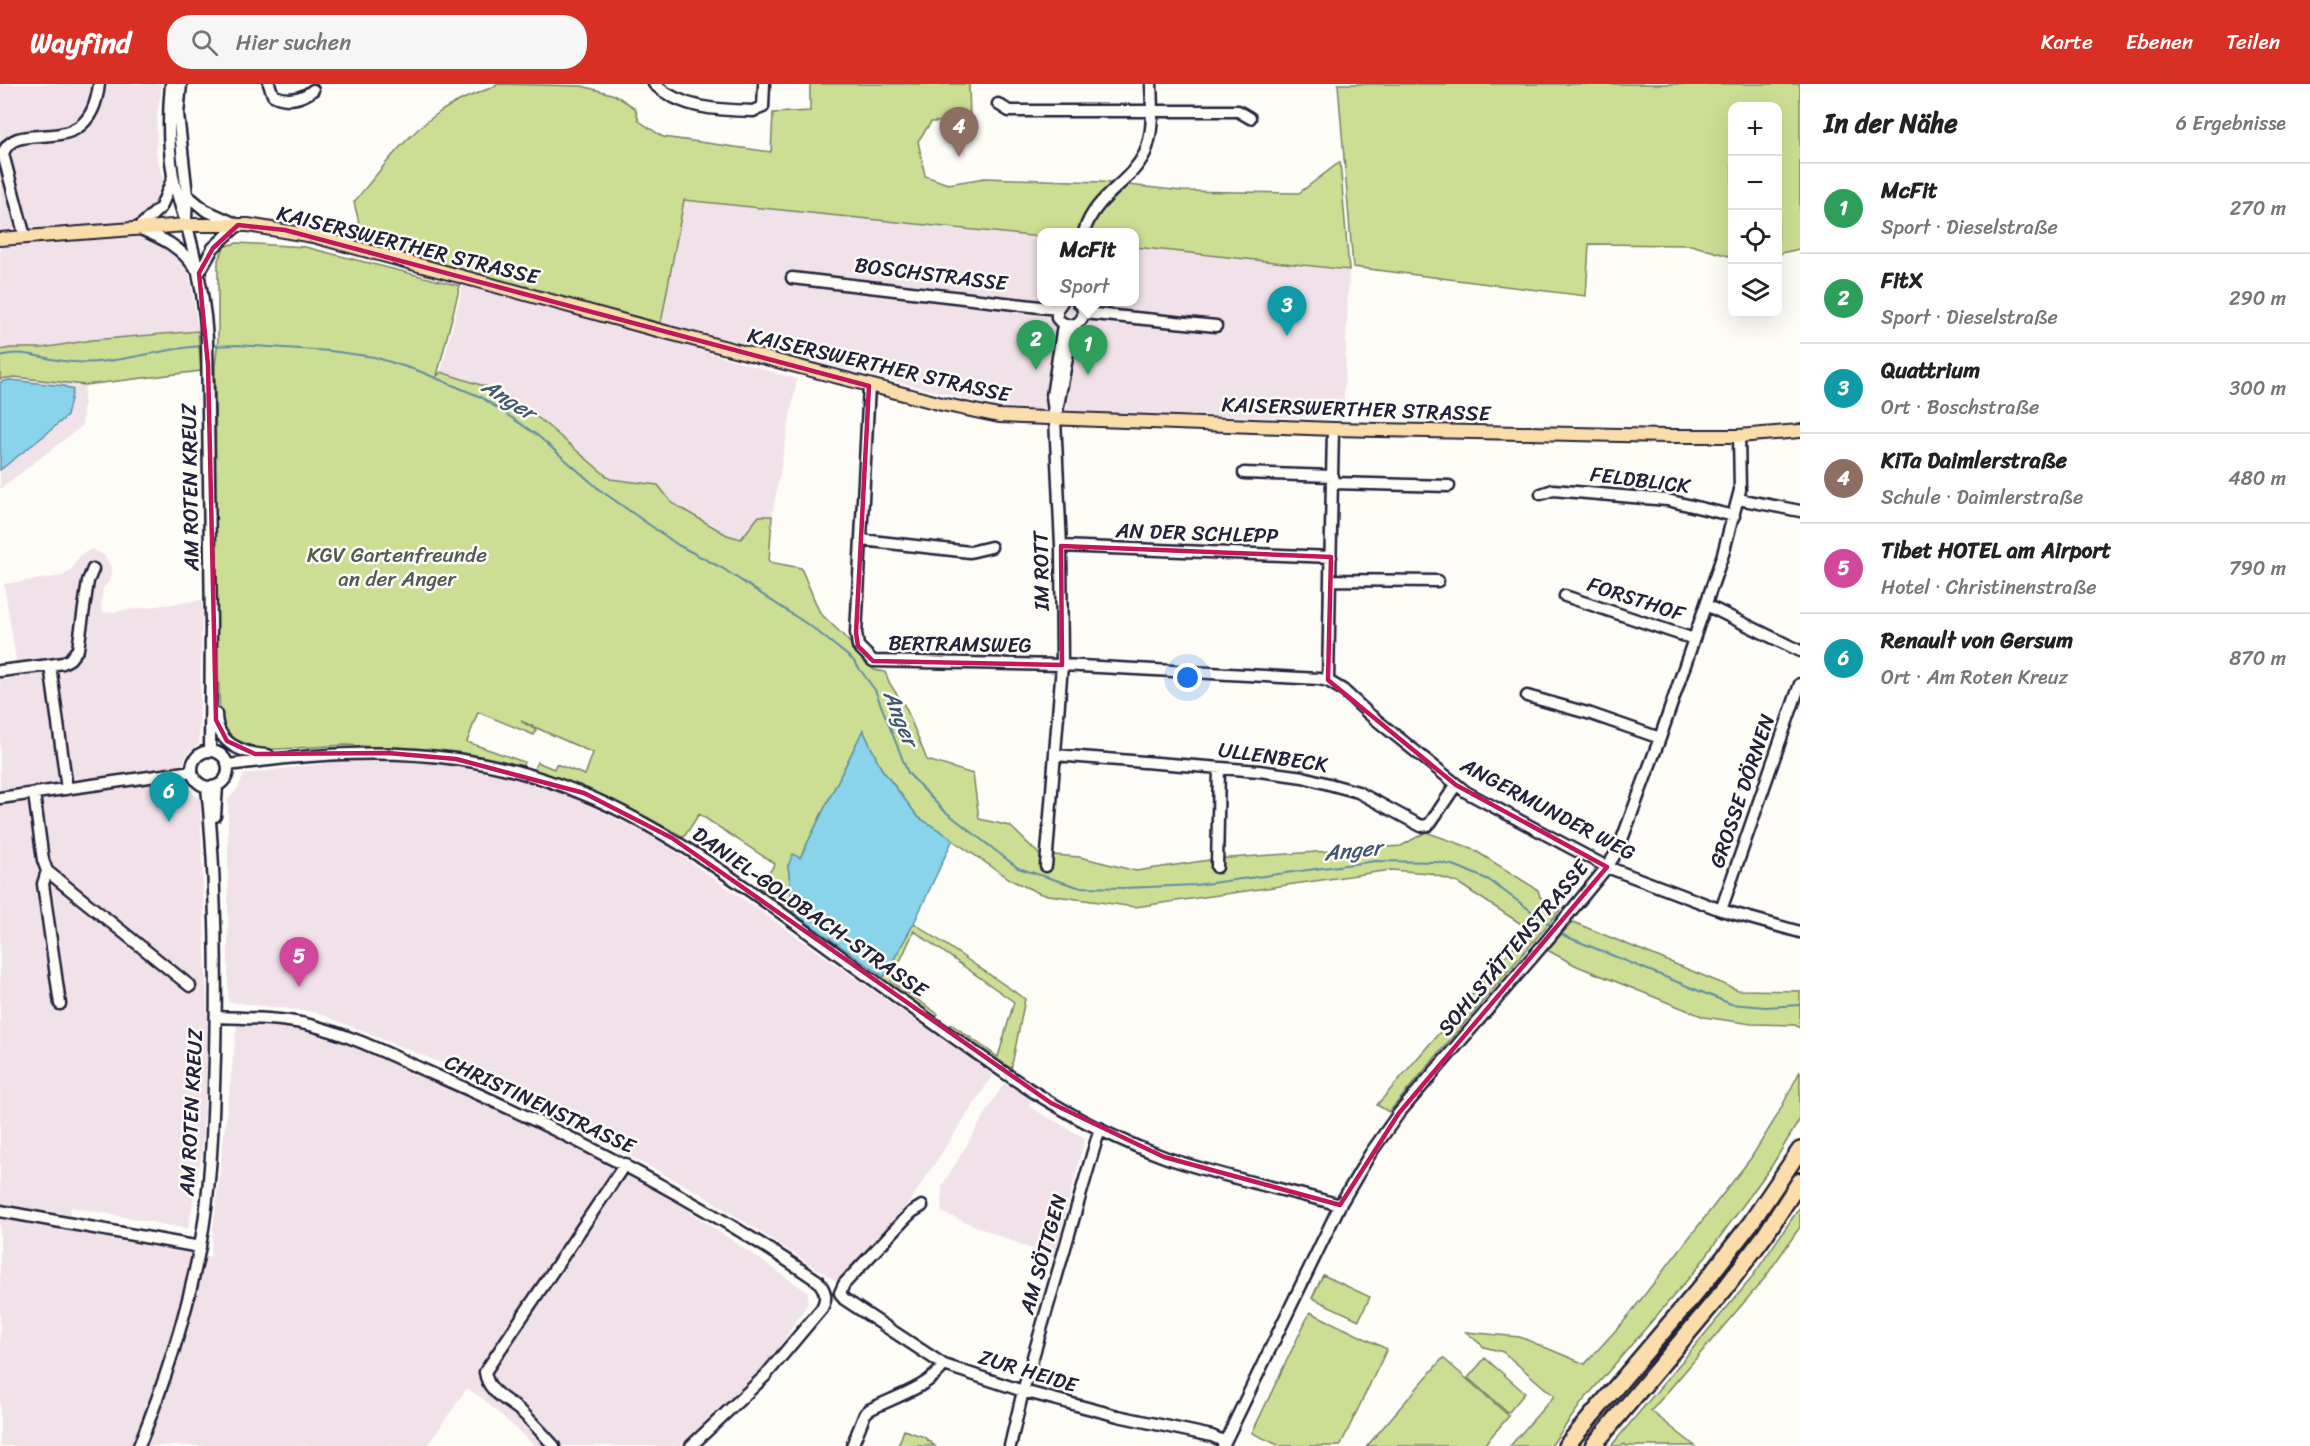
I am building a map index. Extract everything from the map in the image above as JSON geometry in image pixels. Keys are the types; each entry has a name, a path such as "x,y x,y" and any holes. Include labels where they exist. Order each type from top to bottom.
{"highway":[{"path":"1566,1446 1705,1282 1750,1224 1800,1150"},
{"path":"1593,1446 1724,1290 1800,1181"}],"main road":[{"name":"KAISERSWERTHER STRASSE","path":"0,239 186,225 238,225 313,236 869,386 994,415 1333,429 1739,436 1800,431"}],"street":[{"path":"25,237 3,154 5,146 16,139 68,133 78,128 93,113 98,99 99,84"},
{"path":"171,84 167,117 173,177 186,225"},
{"path":"181,84 178,114 187,195 186,225"},
{"path":"269,84 273,95 283,99 303,98 313,90"},
{"path":"654,84 670,96 687,104 749,111 763,107 764,84"},
{"path":"1086,228 1095,208 1133,171 1142,158 1149,140 1152,111 1151,84"},
{"path":"998,104 1009,111 1238,111 1250,118"},
{"path":"173,177 161,207 138,228 163,238 181,249 199,273 215,245 238,225 205,210 187,195"},
{"name":"AM ROTEN KREUZ","path":"186,225 203,296 208,358 210,750"},
{"name":"BOSCHSTRASSE","path":"792,278 1037,303"},
{"path":"1059,306 1057,318 1068,325 1081,322 1084,312 1080,306"},
{"path":"1084,312 1216,326"},
{"name":"IM ROTT","path":"1046,866 1062,665 1061,546 1052,396 1068,325"},
{"name":"BERTRAMSWEG","path":"869,386 856,639 862,652 873,662 1062,665 1328,681"},
{"path":"1328,681 1333,429"},
{"name":"SOHLSTÄTTENSTRASSE","path":"1224,1444 1340,1205 1370,1154 1399,1113 1607,867 1625,834 1706,605 1734,516 1741,479 1739,436"},
{"path":"1244,473 1449,486"},
{"name":"FELDBLICK","path":"1541,494 1553,490 1653,498 1734,516"},
{"path":"1738,499 1800,511"},
{"path":"862,540 970,552 991,547"},
{"name":"AN DER SCHLEPP","path":"1061,546 1331,557"},
{"path":"0,671 63,663 70,658 78,649 88,581 93,569"},
{"path":"1330,580 1438,582"},
{"name":"FORSTHOF","path":"1565,596 1694,639"},
{"path":"1706,605 1800,651"},
{"path":"211,624 215,652 216,720 221,736 244,752 268,755 292,753 300,756"},
{"path":"50,665 67,789"},
{"name":"ANGERMUNDER WEG","path":"1328,681 1343,690 1456,785 1607,867 1721,910 1800,932"},
{"name":"GROSSE DÖRNEN","path":"1721,910 1800,684"},
{"path":"1527,696 1591,714 1660,738"},
{"path":"210,750 222,754 228,765 225,780 212,786 197,781 192,771 194,759 199,754 210,750"},
{"name":"DANIEL-GOLDBACH-STRASSE","path":"228,765 348,752 456,759 551,782 584,793 672,837 1005,1074 1052,1103 1100,1128 1175,1160 1340,1205"},
{"name":"ULLENBECK","path":"1055,755 1284,774 1322,781 1358,792 1421,826 1431,822 1456,785"},
{"path":"1217,867 1219,768"},
{"path":"0,798 192,771"},
{"name":"AM ROTEN KREUZ","path":"139,1446 179,1333 200,1247 212,1155 216,1017 212,786"},
{"path":"34,794 43,860 47,871 190,986"},
{"path":"47,871 43,884 60,1004"},
{"name":"CHRISTINENSTRASSE","path":"216,1017 306,1024 348,1038 494,1101 625,1164 732,1226 818,1281 825,1291"},
{"name":"AM SÖTTGEN","path":"1010,1446 1023,1392 1100,1128"},
{"path":"554,1446 522,1413 493,1391 487,1384 484,1372 625,1164"},
{"path":"691,1446 765,1376 822,1308 825,1291 840,1293 844,1284 907,1216 922,1206"},
{"path":"0,1211 200,1247"},
{"name":"ZUR HEIDE","path":"840,1293 844,1299 944,1365 1023,1392 1118,1416 1205,1434 1224,1444"},
{"path":"852,1446 865,1414 869,1410 928,1382 944,1365"}],"highlighted area":[{"path":"238,225 285,230 869,386 856,633 858,646 873,661 1062,665 1061,546 1331,557 1328,680 1456,785 1607,867 1399,1113 1340,1205 1164,1157 1051,1103 672,838 584,793 456,759 388,753 255,754 227,741 216,720 208,365 199,273 213,248"}],"shaded area":[{"path":"0,84 162,84 157,116 156,153 164,184 163,193 156,207 143,215 145,240 166,247 181,258 190,277 198,331 92,340 42,348 0,350"},
{"path":"684,200 1037,237 1037,306 1139,306 1139,247 1349,270 1343,418 1073,413 995,406 661,323"},
{"path":"463,285 643,333 797,379 772,516 759,516 741,539 727,535 671,503 658,485 610,479 541,420 496,390 441,372"},
{"path":"15,377 85,385 82,426 0,489 0,379"},
{"path":"91,549 104,555 112,569 109,581 103,588 101,608 104,613 202,600 199,744 188,752 182,766 184,779 193,794 200,798 208,1035 202,1151 188,1229 71,1207 66,1230 210,1257 237,1025 299,1028 348,1040 624,1167 808,1292 808,1303 770,1362 681,1446 535,1446 483,1399 467,1388 427,1446 0,1446 0,664 16,661 4,584 63,576 72,569 80,555"},
{"path":"348,760 400,761 453,766 502,775 558,790 659,840 993,1075 897,1221 839,1283 700,1193 488,1082 315,1012 228,1002 228,800 238,788 244,774"},
{"path":"1004,1083 1031,1099 1028,1106 1085,1138 1054,1258 941,1212 942,1186"}],"green space":[{"path":"496,84 582,86 615,95 635,108 639,121 663,137 771,152 773,113 810,111 810,84 969,84 970,121 931,122 918,141 925,176 948,184 985,178 1101,182 1182,191 1299,193 1340,162 1349,270 1139,247 1139,228 1037,228 1037,237 684,200 661,323 365,248 354,202 392,155 437,114 465,98 496,86"},
{"path":"1338,84 1800,84 1800,249 1782,253 1782,102 1728,102 1728,256 1691,245 1589,244 1586,296 1353,267"},
{"name":"KGV Gartenfreunde an der Anger","path":"237,243 305,247 460,286 437,376 441,372 496,390 541,420 610,479 658,485 672,503 727,535 741,539 759,516 772,516 769,562 801,568 820,613 874,670 885,672 906,708 927,760 973,774 979,819 1010,826 1039,854 1080,857 1136,871 1216,859 1401,846 1426,832 1471,848 1538,890 1540,897 1560,910 1389,1112 1377,1105 1529,929 1458,883 1429,873 1391,870 1135,907 1041,894 1013,881 918,817 881,768 863,730 800,858 788,865 794,913 759,887 775,864 699,814 684,837 611,799 533,771 537,762 554,769 556,764 585,775 593,753 521,721 536,730 534,735 478,712 467,742 524,762 522,768 460,753 347,745 262,750 232,738 220,724 215,367 218,339 218,260 225,246"},
{"path":"198,331 201,371 85,385 15,377 0,379 0,350 42,348 92,340"},
{"path":"1573,922 1738,990 1800,991 1800,1028 1795,1025 1752,1024 1704,1017 1577,966 1547,950"},
{"path":"914,923 1025,999 1011,1070 948,1028 951,1024 998,1057 1014,1002 914,931 891,981 938,1014 935,1017 882,980"},
{"path":"1800,1071 1800,1119 1771,1167 1695,1271 1583,1401 1551,1446 1510,1446 1554,1396 1503,1352 1484,1347 1466,1332 1520,1337 1585,1364 1625,1320 1751,1158 1777,1116"},
{"path":"1800,1207 1800,1227 1764,1279 1651,1411 1695,1446 1626,1446 1624,1444 1611,1446 1750,1280"},
{"path":"1323,1275 1370,1297 1359,1320 1312,1298"},
{"path":"1310,1312 1387,1349 1340,1446 1280,1446 1252,1433"},
{"path":"1443,1358 1509,1416 1483,1446 1367,1446"},
{"path":"1485,1358 1525,1393 1508,1413 1468,1378"},
{"path":"904,1430 924,1437 935,1446 898,1446"}],"water":[{"path":"10,380 64,386 73,390 67,416 0,470 0,382"},
{"path":"863,730 881,768 918,817 953,839 914,923 884,977 794,913 788,866 793,854 800,858"}],"waterway":[{"name":"Anger","path":"210,346 238,345 330,351 374,357 419,371 481,397 537,435 600,490 678,545 722,568 813,628 853,660 875,690 908,773 942,809 1018,868 1078,887 1124,888 1196,885 1376,861 1437,862 1456,866 1489,880 1553,927"},
{"name":"Anger","path":"0,356 15,353 63,361 98,362 204,346"},
{"name":"Anger","path":"1558,930 1565,936 1731,1004 1765,1007 1800,1005"}],"place":[{"name":"KiTa Daimlerstraße","path":"959,157"},
{"name":"Quattrium","path":"1287,336"},
{"name":"FitX","path":"1036,370"},
{"name":"McFit","path":"1088,375"},
{"name":"Renault von Gersum","path":"169,822"},
{"name":"Tibet HOTEL am Airport","path":"299,987"}]}
